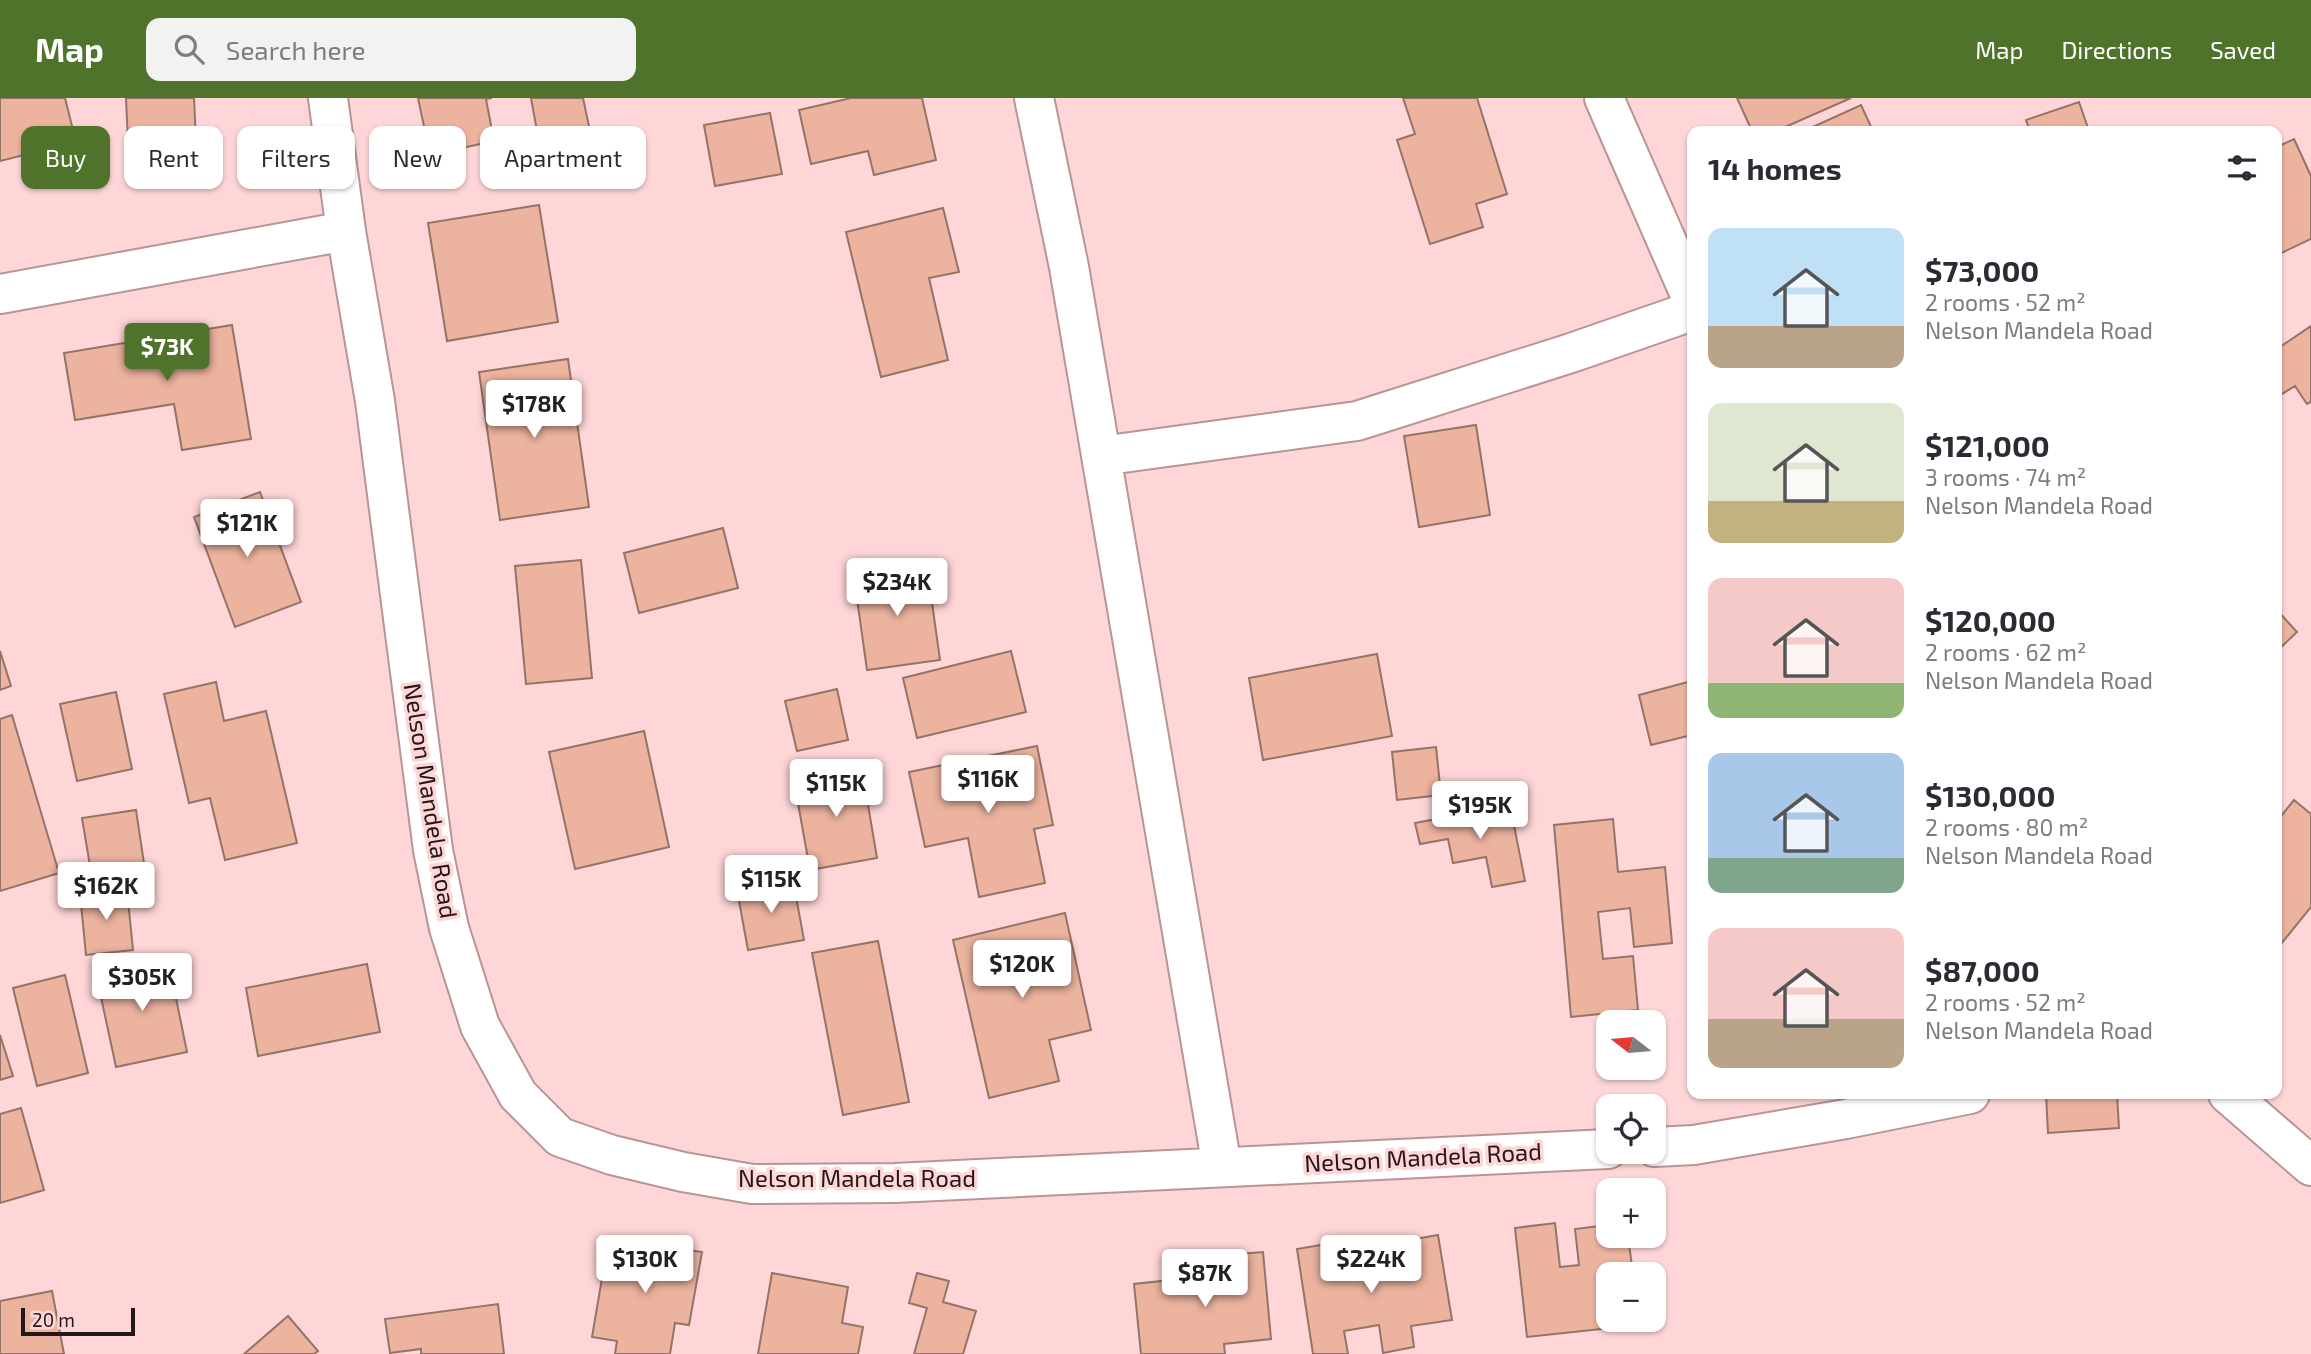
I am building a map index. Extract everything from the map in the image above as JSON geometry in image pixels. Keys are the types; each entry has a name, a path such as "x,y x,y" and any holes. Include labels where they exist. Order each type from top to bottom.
{"street":[{"name":"Nelson Mandela Road","path":"328,98 346,231 375,401 433,850 449,928 480,1026 518,1095 560,1137 612,1155 683,1172 752,1184 895,1183 1596,1150"},
{"path":"1034,98 1069,267 1222,1167"},
{"path":"1604,98 1687,288"},
{"path":"0,293 346,231"},
{"path":"1101,456 1357,421 1687,313"},
{"path":"1666,1146 1695,1145 1749,1136 1944,1099"},
{"path":"2234,1099 2311,1166"}],"building":[{"path":"0,98 65,98 72,126 21,126 21,156 0,161"},
{"path":"126,98 194,98 195,126 127,126"},
{"path":"418,98 492,98 486,99 491,126 480,126 480,144 466,147 466,126 424,126"},
{"path":"531,98 583,98 589,126 536,126"},
{"path":"851,98 922,98 936,160 874,175 868,151 811,164 799,110"},
{"path":"1403,98 1477,98 1507,194 1476,204 1483,227 1430,244 1397,140 1415,134"},
{"path":"1737,98 1851,98 1787,126 1750,126"},
{"path":"2079,102 2087,126 2028,126 2026,120"},
{"path":"1861,105 1871,126 1815,126"},
{"path":"770,113 782,174 715,186 704,125"},
{"path":"2294,139 2311,176 2311,239 2282,253 2282,145"},
{"path":"539,205 558,322 447,341 428,223"},
{"path":"943,208 959,272 929,278 948,360 881,377 846,232"},
{"path":"232,325 251,439 182,450 174,404 75,420 64,353"},
{"path":"2311,326 2311,402 2307,404 2295,386 2282,394 2282,346"},
{"path":"568,359 589,507 500,520 479,372"},
{"path":"1476,425 1490,515 1419,527 1404,436"},
{"path":"260,492 301,602 235,627 194,517"},
{"path":"723,528 738,588 639,613 624,553"},
{"path":"581,560 592,678 526,684 515,566"},
{"path":"927,567 940,660 867,670 854,577"},
{"path":"2282,616 2297,632 2282,646"},
{"path":"0,651 11,686 0,690"},
{"path":"1011,651 1026,712 917,738 903,678"},
{"path":"1377,654 1392,736 1263,760 1249,678"},
{"path":"216,682 224,721 266,711 297,843 225,860 210,798 189,803 164,694"},
{"path":"1687,682 1687,736 1651,745 1639,695"},
{"path":"837,689 848,740 797,751 785,701"},
{"path":"116,692 132,769 77,781 60,704"},
{"path":"12,715 59,873 0,891 0,719"},
{"path":"644,731 669,847 575,869 549,752"},
{"path":"1037,746 1053,825 1034,829 1045,883 979,897 968,838 925,847 909,772"},
{"path":"1436,747 1441,795 1397,800 1392,752"},
{"path":"862,769 877,858 810,870 794,781"},
{"path":"2294,800 2311,814 2311,907 2282,943 2282,815"},
{"path":"1510,805 1525,881 1492,887 1486,857 1453,863 1448,839 1420,844 1415,823"},
{"path":"136,810 145,870 92,878 82,818"},
{"path":"1613,819 1618,872 1665,867 1672,943 1634,947 1630,908 1598,912 1603,959 1633,956 1638,1010 1596,1010 1596,1014 1571,1017 1554,825"},
{"path":"793,880 804,940 748,950 737,890"},
{"path":"127,890 133,950 86,955 80,894"},
{"path":"1065,913 1091,1030 1049,1040 1059,1081 989,1098 953,940"},
{"path":"878,941 909,1102 843,1115 812,953"},
{"path":"168,959 187,1052 116,1067 96,974"},
{"path":"367,964 380,1032 258,1056 246,988"},
{"path":"65,975 88,1073 37,1086 13,988"},
{"path":"0,1035 13,1076 0,1080"},
{"path":"2046,1099 2117,1099 2119,1128 2048,1133"},
{"path":"21,1108 44,1190 0,1203 0,1114"},
{"path":"1555,1223 1560,1267 1579,1265 1575,1229 1596,1226 1596,1248 1630,1248 1631,1262 1596,1262 1596,1330 1527,1337 1515,1228"},
{"path":"1438,1235 1452,1320 1411,1326 1414,1347 1383,1353 1379,1325 1344,1331 1348,1354 1313,1354 1297,1249 1356,1239 1363,1280 1408,1273 1404,1241"},
{"path":"609,1237 702,1252 689,1325 675,1323 670,1354 615,1354 617,1341 592,1337"},
{"path":"1263,1252 1271,1339 1224,1344 1225,1354 1141,1354 1134,1284 1216,1275 1214,1256"},
{"path":"772,1273 848,1287 842,1323 863,1327 858,1354 758,1354"},
{"path":"917,1273 949,1281 943,1302 976,1311 963,1354 914,1354 927,1308 909,1303"},
{"path":"52,1291 64,1354 0,1354 0,1301"},
{"path":"498,1304 504,1354 421,1354 421,1349 390,1353 385,1319"},
{"path":"288,1316 318,1351 314,1354 244,1354"}]}
